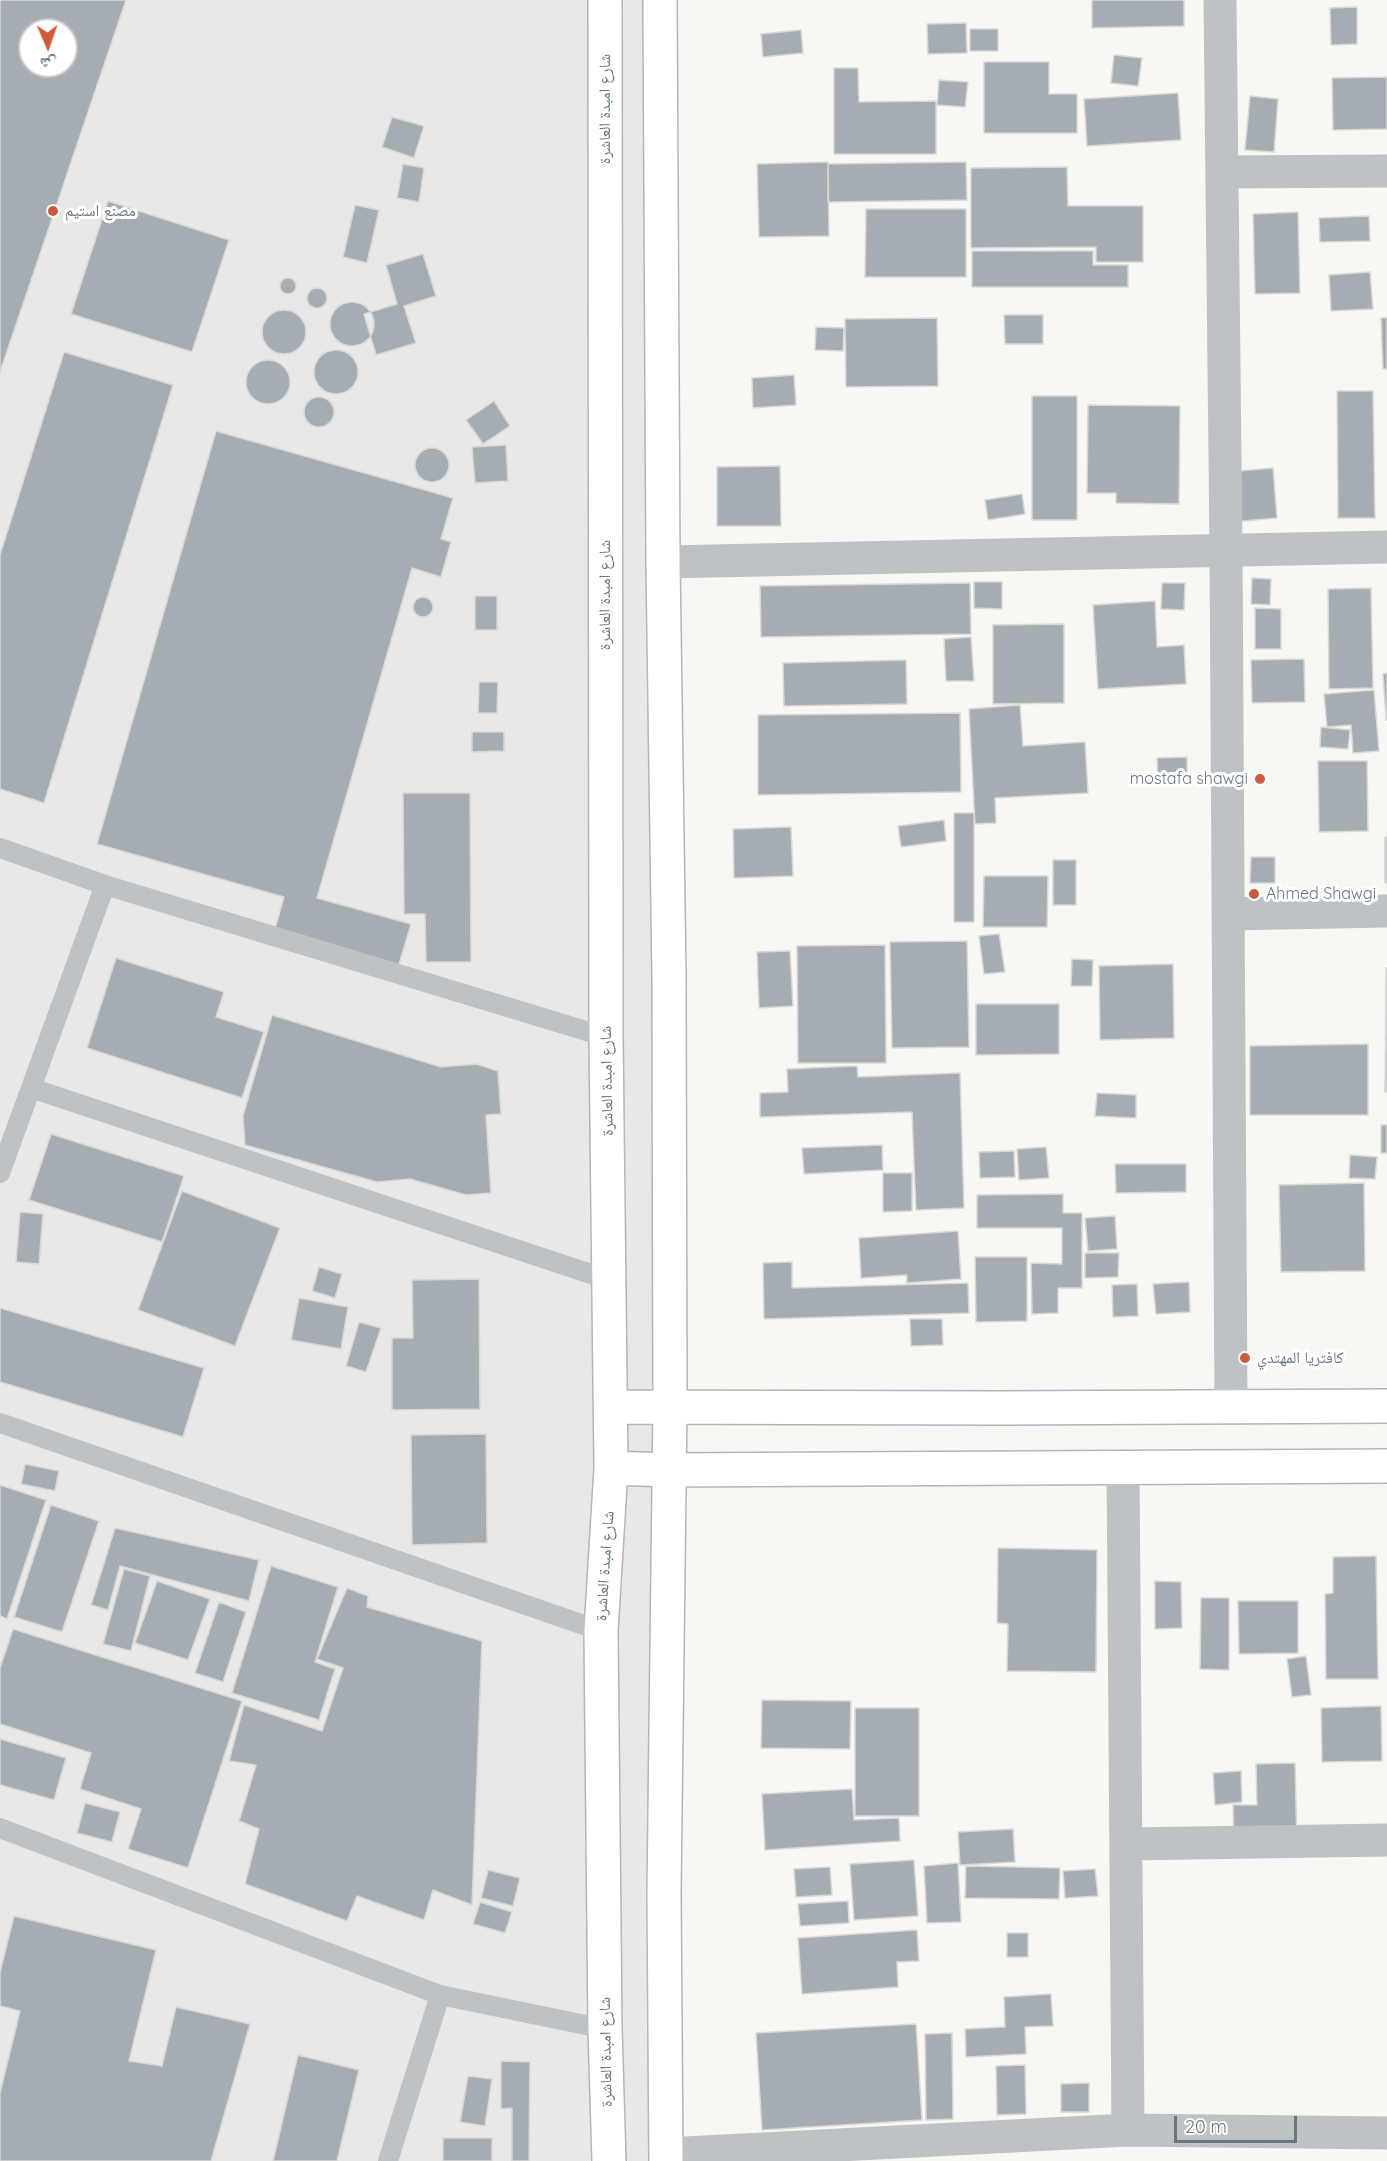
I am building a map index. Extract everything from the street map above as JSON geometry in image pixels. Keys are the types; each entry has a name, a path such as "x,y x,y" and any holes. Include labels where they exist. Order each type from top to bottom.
{"main road":[{"name":"شارع امبدة العاشرة","path":"604,0 606,1037 611,1468 601,1631 605,2029 609,2161"},
{"path":"660,0 663,562 669,988 670,1406 664,1893 666,2158"},
{"path":"611,1407 1387,1406"},
{"path":"611,1468 669,1470 1124,1469 1387,1466"}],"street":[{"path":"1220,0 1231,1405"},
{"path":"1223,172 1387,171"},
{"path":"663,562 1226,549 1387,548"},
{"path":"1228,914 1387,911"},
{"path":"1124,1469 1128,2130"},
{"path":"1127,1844 1387,1840"},
{"path":"666,2158 1128,2130 1387,2133"}],"lane":[{"path":"0,848 105,885 606,1037"},
{"path":"0,1173 105,885"},
{"path":"31,1088 609,1280"},
{"path":"0,1423 601,1631"},
{"path":"0,1828 440,1995 605,2029"},
{"path":"388,2161 440,1995"}],"shaded area":[{"path":"0,0 656,0 672,2161 0,2161"}],"building":[{"path":"0,0 126,0 0,372"},
{"path":"1092,0 1184,0 1184,26 1092,28"},
{"path":"1357,7 1357,44 1331,45 1330,8"},
{"path":"966,23 967,53 928,54 927,24"},
{"path":"970,29 998,29 998,51 970,51"},
{"path":"801,30 803,53 763,57 761,34"},
{"path":"1114,55 1142,58 1138,86 1111,83"},
{"path":"984,62 1049,62 1049,94 1077,94 1077,133 984,133"},
{"path":"834,68 858,68 859,102 936,101 936,154 834,154"},
{"path":"1387,77 1387,129 1333,130 1332,78"},
{"path":"939,80 968,82 965,107 937,105"},
{"path":"1178,93 1181,140 1087,146 1084,99"},
{"path":"1250,96 1278,99 1274,152 1245,150"},
{"path":"392,117 424,126 414,158 382,147"},
{"path":"828,162 829,236 759,237 757,164"},
{"path":"966,162 967,200 828,202 828,164"},
{"path":"403,164 424,168 419,202 397,198"},
{"path":"1067,167 1068,206 1143,206 1143,262 1096,262 1096,247 971,248 971,168"},
{"path":"108,201 229,240 192,352 71,314"},
{"path":"355,205 379,210 367,263 343,257"},
{"path":"866,209 966,209 966,277 865,277"},
{"path":"1298,212 1300,293 1255,294 1253,214"},
{"path":"1369,216 1370,241 1320,242 1319,218"},
{"path":"972,251 1093,251 1093,265 1128,265 1128,287 972,287"},
{"path":"423,254 436,296 404,306 416,343 376,355 364,314 397,304 386,265"},
{"path":"1370,272 1373,309 1331,311 1329,275"},
{"path":"288,278 296,286 288,294 280,286"},
{"path":"317,288 324,291 327,298 324,305 317,308 310,305 307,298 310,291"},
{"path":"352,302 361,303 368,308 373,315 373,333 368,340 361,345 352,346 343,345 336,340 331,333 330,324 331,315 336,308 343,303"},
{"path":"284,310 293,311 300,316 305,323 305,341 300,348 293,353 284,354 275,353 268,348 263,341 262,332 263,323 268,316 275,311"},
{"path":"1004,315 1043,315 1043,344 1005,344"},
{"path":"937,318 938,386 846,387 845,319"},
{"path":"1381,318 1387,318 1387,369 1383,369"},
{"path":"816,327 844,328 843,351 815,350"},
{"path":"336,350 345,351 352,356 357,363 357,381 352,388 345,393 336,394 327,393 320,388 315,381 314,372 315,363 320,356 327,351"},
{"path":"64,352 173,385 44,803 0,789 0,555"},
{"path":"268,360 277,361 284,366 289,373 289,391 284,398 277,403 268,404 259,403 252,398 247,391 246,382 247,373 252,366 259,361"},
{"path":"794,375 796,405 753,408 752,378"},
{"path":"1337,391 1373,391 1375,518 1338,518"},
{"path":"1032,396 1077,396 1077,520 1032,520"},
{"path":"319,397 330,401 334,412 330,423 319,427 308,423 304,412 308,401"},
{"path":"494,401 510,426 483,444 466,420"},
{"path":"1088,405 1180,406 1179,504 1116,503 1116,493 1087,493"},
{"path":"216,431 453,498 441,539 451,542 441,577 412,568 317,898 411,924 397,971 273,936 284,897 97,844"},
{"path":"506,445 508,481 475,483 472,447"},
{"path":"432,448 444,453 449,465 444,477 432,482 420,477 415,465 420,453"},
{"path":"780,466 781,526 717,526 717,467"},
{"path":"1273,468 1277,518 1232,522 1228,472"},
{"path":"1022,494 1025,514 988,520 985,500"},
{"path":"1252,578 1271,579 1270,605 1251,604"},
{"path":"974,582 1002,582 1002,609 974,608"},
{"path":"970,583 971,634 761,637 760,586"},
{"path":"1162,583 1185,583 1184,610 1161,609"},
{"path":"1371,588 1373,688 1329,689 1328,589"},
{"path":"475,596 497,596 497,630 475,630"},
{"path":"423,597 430,600 433,607 430,614 423,617 416,614 413,607 416,600"},
{"path":"1155,601 1157,647 1184,645 1186,684 1098,689 1093,605"},
{"path":"1255,608 1281,609 1281,649 1255,649"},
{"path":"1064,624 1064,703 993,704 993,625"},
{"path":"971,637 974,681 946,681 944,639"},
{"path":"1304,659 1305,702 1252,703 1251,660"},
{"path":"906,660 907,704 784,706 783,663"},
{"path":"1387,673 1387,720 1386,720 1383,674"},
{"path":"479,682 498,682 497,713 478,713"},
{"path":"1374,690 1379,751 1353,753 1351,725 1327,727 1324,694"},
{"path":"1020,705 1023,746 1085,742 1088,793 995,798 996,823 975,824 969,709"},
{"path":"960,713 961,792 758,795 758,715"},
{"path":"1321,727 1350,730 1348,749 1320,747"},
{"path":"472,732 504,732 504,751 472,752"},
{"path":"1187,757 1187,780 1158,780 1157,758"},
{"path":"1318,761 1367,761 1368,831 1319,832"},
{"path":"403,793 470,793 471,962 426,962 425,914 404,914"},
{"path":"954,813 974,813 974,922 954,922"},
{"path":"944,820 946,841 901,847 898,826"},
{"path":"791,827 793,876 734,878 733,829"},
{"path":"1385,837 1387,837 1387,883 1385,883"},
{"path":"1251,857 1275,857 1275,883 1250,883"},
{"path":"1053,860 1076,860 1076,905 1053,905"},
{"path":"984,876 1048,876 1047,927 983,927"},
{"path":"999,934 1005,972 984,974 979,936"},
{"path":"967,941 969,1047 892,1048 890,942"},
{"path":"885,945 886,1063 798,1063 797,946"},
{"path":"790,951 793,1006 759,1008 757,952"},
{"path":"116,958 224,992 216,1017 264,1032 242,1098 87,1048"},
{"path":"1072,959 1093,960 1092,986 1071,986"},
{"path":"1173,964 1174,1038 1100,1040 1099,966"},
{"path":"1386,968 1387,1092 1385,1092"},
{"path":"976,1004 1059,1004 1059,1054 976,1055"},
{"path":"272,1015 441,1067 476,1064 498,1071 501,1114 486,1115 491,1193 466,1195 410,1179 377,1182 245,1145 243,1116"},
{"path":"1368,1044 1368,1115 1250,1115 1250,1046"},
{"path":"857,1066 858,1077 960,1073 964,1208 916,1210 912,1112 760,1117 760,1093 788,1092 787,1069"},
{"path":"1097,1093 1136,1095 1136,1118 1095,1116"},
{"path":"1381,1125 1387,1125 1387,1153 1381,1153"},
{"path":"51,1134 184,1176 162,1242 29,1200"},
{"path":"882,1145 883,1170 804,1174 802,1148"},
{"path":"1046,1147 1049,1178 1019,1180 1017,1149"},
{"path":"1014,1151 1015,1177 980,1178 979,1152"},
{"path":"1350,1155 1377,1157 1375,1179 1349,1178"},
{"path":"1115,1164 1186,1164 1186,1192 1116,1193"},
{"path":"883,1173 912,1173 912,1211 883,1212"},
{"path":"1364,1183 1365,1271 1281,1272 1279,1185"},
{"path":"182,1191 280,1228 235,1346 138,1310"},
{"path":"1063,1194 1063,1213 1082,1213 1082,1288 1058,1288 1058,1313 1032,1314 1031,1263 1062,1264 1062,1228 977,1228 977,1195"},
{"path":"20,1212 43,1214 39,1264 16,1262"},
{"path":"1115,1216 1117,1249 1088,1251 1085,1218"},
{"path":"958,1231 961,1279 907,1283 907,1275 861,1278 859,1238"},
{"path":"1085,1253 1119,1253 1118,1277 1085,1278"},
{"path":"975,1257 1027,1257 1027,1321 976,1322"},
{"path":"792,1262 792,1288 968,1283 969,1313 764,1319 763,1263"},
{"path":"319,1267 342,1274 335,1298 312,1291"},
{"path":"479,1279 480,1409 392,1410 392,1338 413,1338 412,1280"},
{"path":"1189,1282 1190,1312 1156,1314 1153,1284"},
{"path":"1137,1284 1138,1316 1113,1317 1112,1285"},
{"path":"299,1298 348,1307 341,1349 291,1340"},
{"path":"0,1308 204,1368 183,1437 0,1382"},
{"path":"910,1319 942,1319 943,1345 911,1346"},
{"path":"359,1322 381,1328 366,1372 346,1366"},
{"path":"486,1434 487,1543 412,1545 411,1435"},
{"path":"25,1464 59,1471 55,1491 21,1484"},
{"path":"0,1485 46,1500 7,1619 0,1616"},
{"path":"51,1505 99,1521 62,1632 14,1617"},
{"path":"115,1528 259,1560 249,1601 120,1566 108,1610 91,1605"},
{"path":"998,1548 1097,1550 1096,1672 1007,1671 1008,1624 997,1623"},
{"path":"1376,1556 1378,1679 1326,1679 1325,1594 1333,1593 1333,1557"},
{"path":"271,1566 338,1587 315,1662 335,1669 319,1720 232,1693"},
{"path":"124,1569 150,1576 131,1651 103,1644"},
{"path":"157,1581 210,1599 188,1660 135,1643"},
{"path":"1155,1581 1181,1582 1182,1628 1155,1629"},
{"path":"347,1588 368,1596 367,1607 482,1641 472,1905 433,1890 424,1920 357,1896 347,1921 245,1884 259,1829 239,1821 256,1765 229,1761 244,1705 322,1731 343,1668 317,1659"},
{"path":"1201,1598 1229,1598 1229,1670 1200,1669"},
{"path":"1238,1601 1298,1601 1298,1653 1239,1654"},
{"path":"219,1602 246,1612 223,1682 195,1673"},
{"path":"13,1629 242,1701 188,1868 128,1849 141,1809 80,1789 91,1753 0,1724 0,1668"},
{"path":"1306,1656 1311,1695 1292,1697 1287,1659"},
{"path":"762,1700 851,1701 850,1749 761,1748"},
{"path":"1381,1706 1382,1761 1322,1762 1321,1708"},
{"path":"855,1708 919,1708 919,1816 855,1816"},
{"path":"0,1739 66,1758 54,1800 0,1785"},
{"path":"1295,1763 1297,1849 1234,1851 1233,1805 1257,1805 1256,1764"},
{"path":"1241,1771 1242,1802 1215,1805 1213,1773"},
{"path":"852,1789 854,1820 899,1818 900,1841 765,1850 762,1794"},
{"path":"85,1803 120,1812 112,1842 77,1833"},
{"path":"1013,1829 1015,1862 960,1865 958,1832"},
{"path":"914,1860 918,1916 854,1920 850,1864"},
{"path":"958,1863 961,1922 927,1923 924,1866"},
{"path":"966,1866 1060,1868 1059,1899 965,1898"},
{"path":"830,1867 832,1895 796,1897 794,1869"},
{"path":"1095,1869 1098,1896 1065,1898 1063,1871"},
{"path":"488,1870 520,1878 513,1906 481,1898"},
{"path":"848,1901 849,1923 800,1926 798,1904"},
{"path":"480,1902 512,1912 505,1933 473,1924"},
{"path":"14,1916 156,1950 129,2061 162,2066 176,2007 250,2024 211,2161 0,2161 0,2093 20,2011 0,2006 0,1972"},
{"path":"917,1930 919,1961 897,1962 898,1987 802,1994 798,1938"},
{"path":"1007,1933 1028,1933 1028,1957 1007,1957"},
{"path":"1051,1994 1053,2026 1025,2027 1026,2054 966,2057 965,2029 1005,2027 1004,1997"},
{"path":"916,2024 922,2120 762,2130 756,2033"},
{"path":"952,2033 953,2119 926,2120 925,2034"},
{"path":"298,2055 359,2070 337,2161 273,2161"},
{"path":"501,2061 530,2062 529,2161 512,2161 512,2108 501,2109"},
{"path":"1025,2065 1026,2114 997,2115 996,2066"},
{"path":"468,2076 492,2079 485,2126 460,2122"},
{"path":"1089,2083 1089,2112 1061,2112 1061,2084"},
{"path":"443,2138 492,2138 492,2161 443,2161"}],"place":[{"name":"مصنع استيم","path":"53,211"},
{"name":"mostafa shawgi","path":"1260,779"},
{"name":"Ahmed Shawgi","path":"1254,894"},
{"name":"كافتريا المهتدي","path":"1245,1358"}]}
